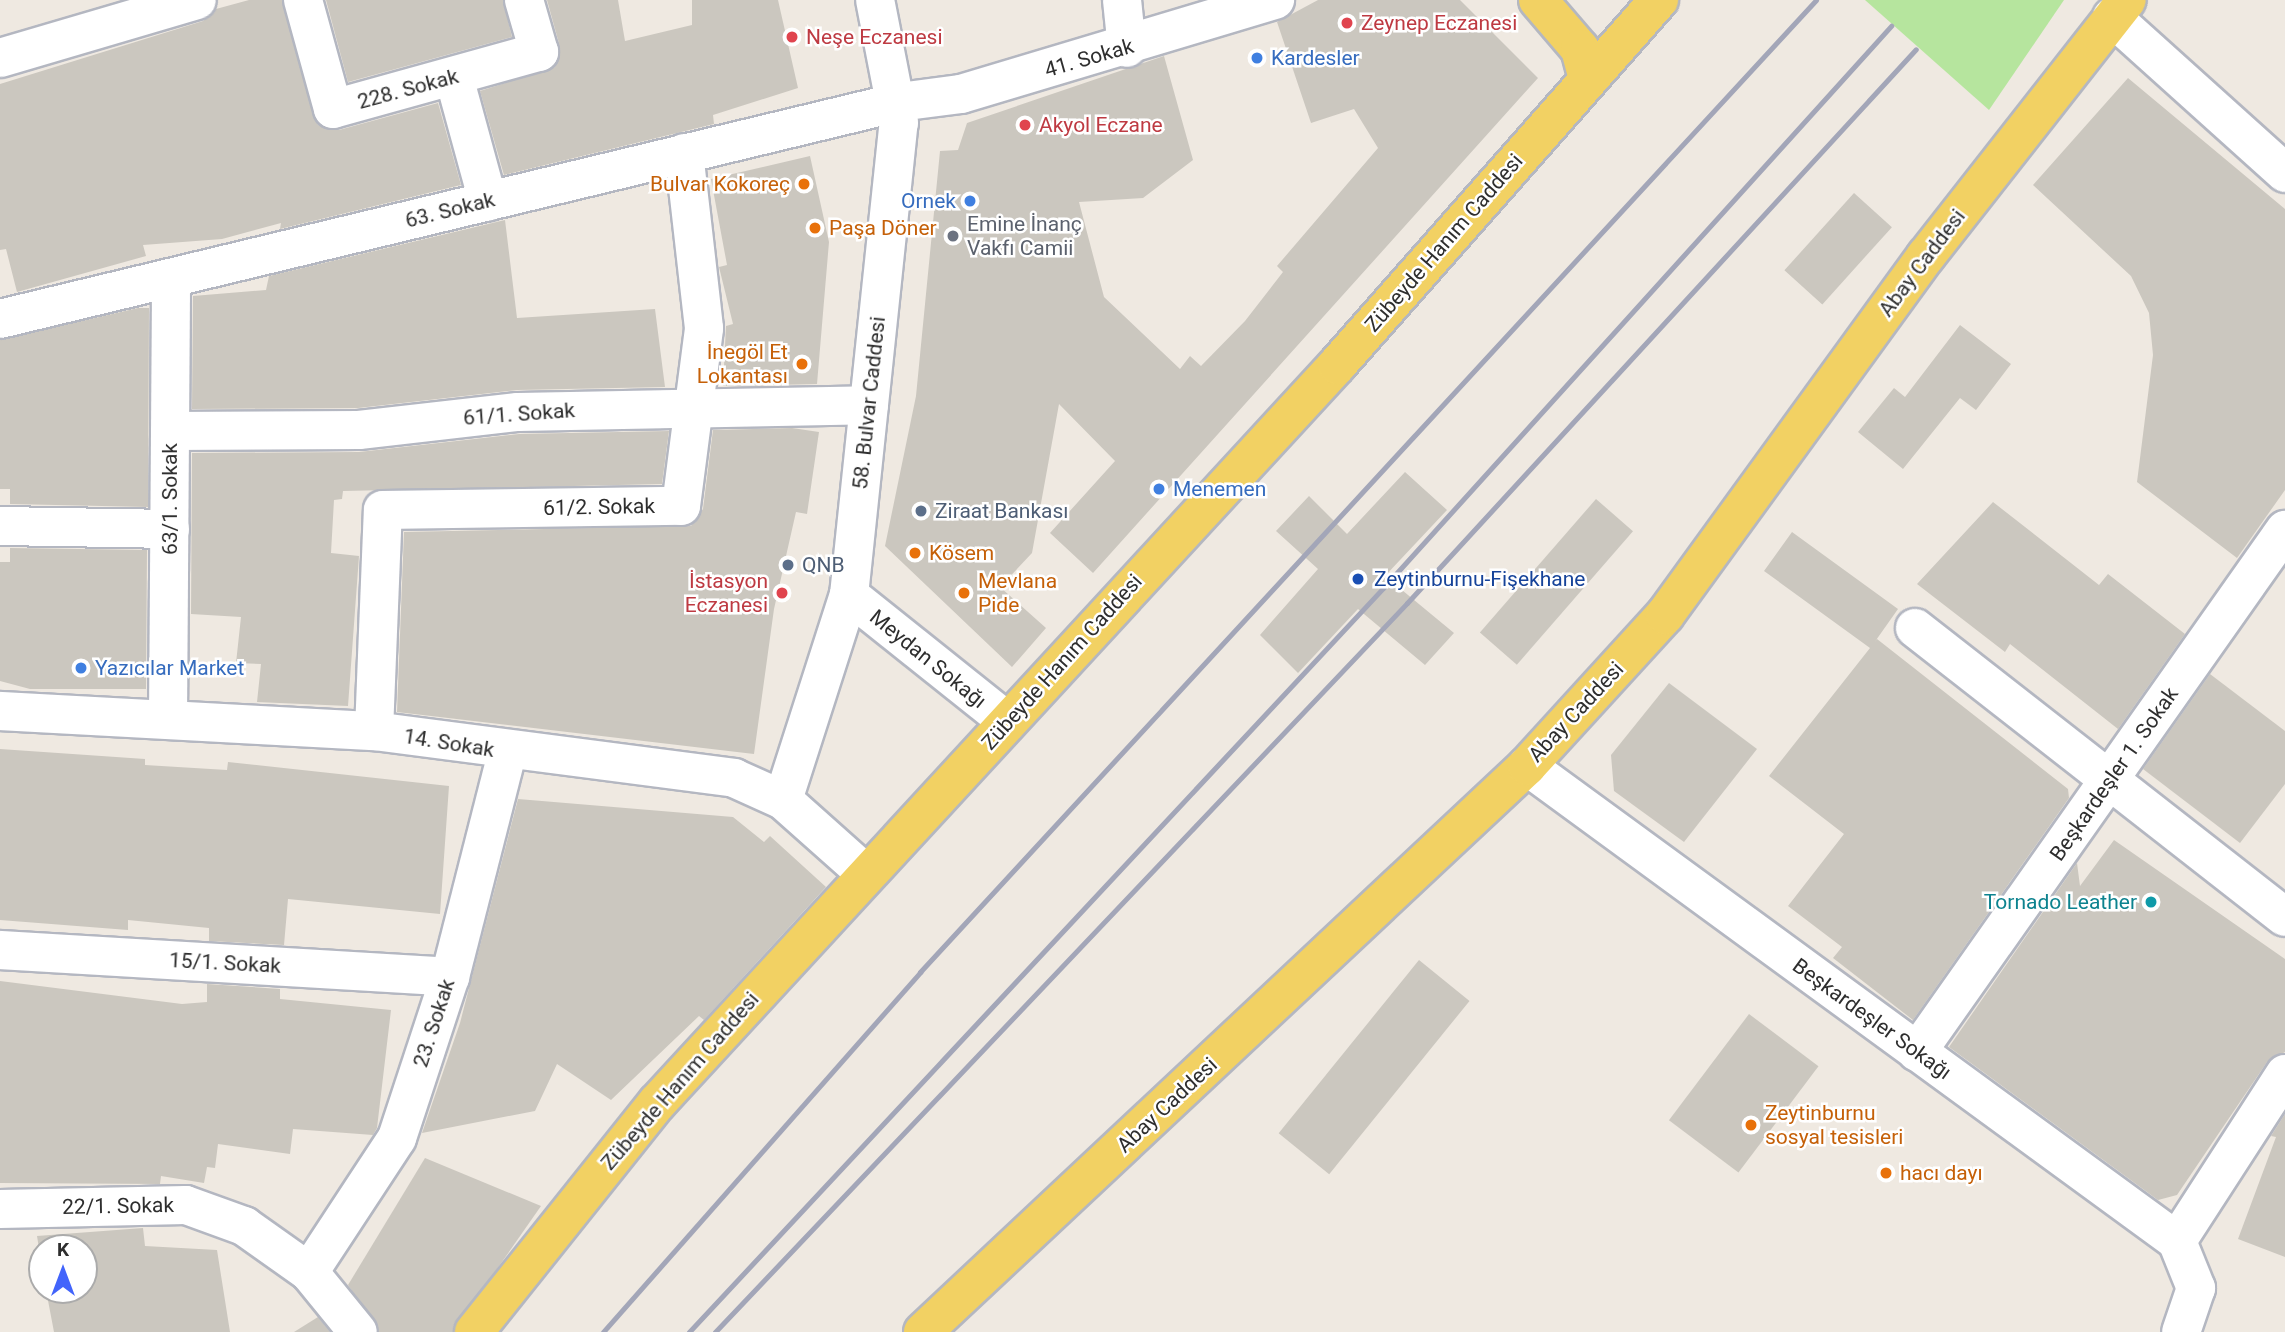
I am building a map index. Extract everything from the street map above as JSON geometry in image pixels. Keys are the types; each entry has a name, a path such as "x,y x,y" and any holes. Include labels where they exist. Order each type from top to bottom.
{"main road":[{"path":"1538,0 1580,49 1588,78"},
{"name":"Zübeyde Hanım Caddesi","path":"474,1332 657,1103 865,873 1337,365 1659,0"},
{"name":"Abay Caddesi","path":"923,1332 1527,766 1665,615 1926,256 2120,9"}],"street":[{"path":"0,58 197,0"},
{"name":"228. Sokak","path":"303,0 333,109 538,52 524,0"},
{"name":"58. Bulvar Caddesi","path":"783,800 849,595 900,102 875,0"},
{"path":"1122,0 1127,48"},
{"name":"41. Sokak","path":"900,102 961,94 1127,48 1275,0"},
{"path":"2120,9 2285,173"},
{"path":"454,77 488,201"},
{"name":"63. Sokak","path":"0,319 900,102"},
{"name":"61/2. Sokak","path":"374,731 383,509 681,506 704,328 684,153"},
{"name":"63/1. Sokak","path":"168,719 171,278"},
{"name":"61/1. Sokak","path":"170,431 359,430 518,412 694,405 869,405"},
{"path":"0,526 170,529"},
{"name":"Beşkardeşler 1. Sokak","path":"1917,1052 2285,530"},
{"name":"Meydan Sokağı","path":"849,595 1008,722"},
{"path":"1915,628 2285,917"},
{"name":"14. Sokak","path":"0,711 374,731 507,753 734,778 783,800 865,873"},
{"name":"23. Sokak","path":"309,1272 397,1138 450,977 507,753"},
{"name":"Beşkardeşler Sokağı","path":"1527,766 2177,1241"},
{"name":"15/1. Sokak","path":"0,950 450,977"},
{"path":"2181,1332 2196,1288 2177,1241 2285,1074"},
{"name":"22/1. Sokak","path":"0,1209 186,1205 244,1226 309,1272 358,1332"}],"green space":[{"path":"1865,0 2064,0 1989,110"}],"building":[{"path":"249,0 282,0 318,125 339,130 438,103 461,185 280,229 281,223 222,239 143,245 146,256 17,292 6,249 0,250 0,84 203,21 216,9"},
{"path":"326,0 503,0 512,37 348,82"},
{"path":"547,0 618,0 625,41 692,25 692,0 778,0 798,88 713,115 714,124 504,175 480,91 555,67 560,47"},
{"path":"1318,0 1460,0 1538,78 1093,573 1050,533 1115,461 1059,404 1032,553 1000,587 1046,628 1012,667 885,546 916,396 940,151 958,150 967,123 1164,56 1193,160 1143,198 1079,202 1104,297 1180,369 1190,356 1201,366 1245,321 1283,272 1277,266 1378,148 1354,109 1311,123 1277,22"},
{"path":"2128,78 2285,209 2285,490 2237,558 2137,482 2153,355 2149,313 2131,276 2033,185"},
{"path":"810,156 829,242 817,384 723,386 726,326 733,324 719,267 727,265 711,179"},
{"path":"1854,193 1892,227 1822,304 1784,270"},
{"path":"505,220 517,318 655,309 665,387 517,390 358,408 192,409 193,296 266,290 269,276"},
{"path":"138,308 149,308 148,507 10,504 10,489 0,489 0,340"},
{"path":"1960,325 2011,364 1976,410 1960,398 1903,469 1858,432 1894,388 1905,397"},
{"path":"792,428 819,432 807,514 796,512 774,609 754,754 397,712 404,532 691,526 703,509 713,430"},
{"path":"669,431 662,484 343,491 342,499 334,500 331,553 359,556 348,706 257,702 261,664 236,663 241,617 191,614 192,453 359,452 519,434"},
{"path":"1405,472 1447,510 1385,576 1454,633 1425,665 1358,609 1298,673 1260,635 1318,569 1276,531 1309,496 1347,534"},
{"path":"1596,499 1633,531 1517,665 1480,633"},
{"path":"1993,502 2099,585 2108,574 2185,634 2118,729 2010,644 2005,652 1917,584"},
{"path":"1792,532 1898,609 1874,643 1877,639 2068,789 2069,798 1913,1020 1833,958 1842,947 1788,906 1844,834 1769,776 1870,648 1764,571"},
{"path":"10,548 147,550 146,689 30,689 0,681 0,562 10,562"},
{"path":"2210,674 2285,731 2285,784 2240,843 2143,769"},
{"path":"1669,683 1757,749 1684,842 1614,791 1611,755"},
{"path":"0,749 145,759 145,765 227,770 228,762 449,786 440,914 288,899 284,945 209,941 209,928 128,920 128,930 0,920"},
{"path":"518,799 733,817 764,842 770,836 826,887 704,1020 699,1016 611,1100 557,1064 535,1111 422,1133 460,1023"},
{"path":"2114,840 2285,959 2285,1052 2267,1062 2177,1195 2158,1200 1949,1047 2077,863 2080,886"},
{"path":"1419,960 1470,1001 1329,1174 1279,1133"},
{"path":"0,981 182,1004 207,1002 207,984 280,989 280,999 391,1010 377,1128 373,1135 293,1129 290,1154 218,1144 215,1168 207,1167 204,1183 161,1176 160,1184 0,1183"},
{"path":"1749,1014 1818,1066 1738,1173 1669,1120"},
{"path":"2285,1114 2285,1257 2238,1239 2276,1137 2271,1136"},
{"path":"425,1158 541,1206 453,1332 379,1332 348,1285"},
{"path":"143,1228 145,1246 217,1250 230,1332 54,1332 49,1304 98,1304 98,1234 64,1234"},
{"path":"318,1317 330,1332 294,1332"}],"railway":[{"path":"603,1332 920,972 1816,0"},
{"path":"689,1332 1383,588 1891,26"},
{"path":"715,1332 1407,603 1916,49"}],"place":[{"name":"Zeynep Eczanesi","path":"1347,23"},
{"name":"Neşe Eczanesi","path":"792,37"},
{"name":"Kardesler","path":"1257,58"},
{"name":"Akyol Eczane","path":"1025,125"},
{"name":"Bulvar Kokoreç","path":"804,184"},
{"name":"Ornek","path":"970,201"},
{"name":"Paşa Döner","path":"815,228"},
{"name":"Emine İnanç Vakfı Camii","path":"953,236"},
{"name":"İnegöl Et Lokantası","path":"802,364"},
{"name":"Menemen","path":"1159,489"},
{"name":"Ziraat Bankası","path":"921,511"},
{"name":"Kösem","path":"915,553"},
{"name":"QNB","path":"788,565"},
{"name":"Zeytinburnu-Fişekhane","path":"1358,579"},
{"name":"İstasyon Eczanesi","path":"782,593"},
{"name":"Mevlana Pide","path":"964,593"},
{"name":"Yazıcılar Market","path":"81,668"},
{"name":"Tornado Leather","path":"2151,902"},
{"name":"Zeytinburnu sosyal tesisleri","path":"1751,1125"},
{"name":"hacı dayı","path":"1886,1173"}]}
